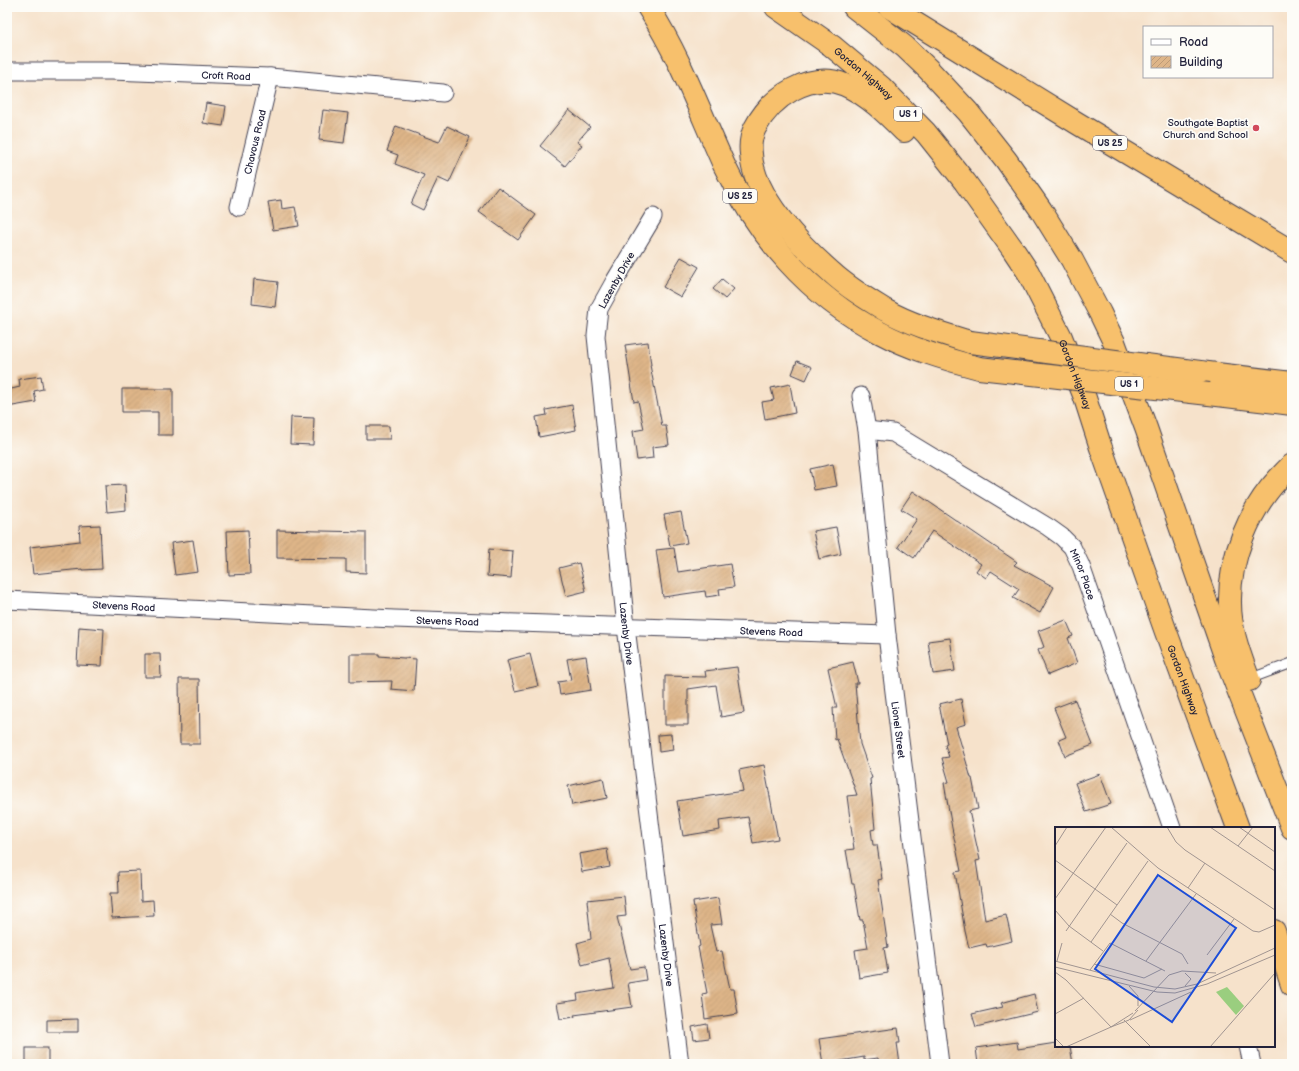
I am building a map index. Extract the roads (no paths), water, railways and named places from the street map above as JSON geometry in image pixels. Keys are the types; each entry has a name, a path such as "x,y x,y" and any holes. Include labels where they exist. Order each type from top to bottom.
{"highway":[{"name":"US 25","path":"648,7 685,75 724,165 742,200 763,231 787,262 810,284 839,308 879,332 929,353 979,368 1292,404"},
{"name":"Gordon Highway","path":"776,7 832,46 881,87 926,133 945,156 1028,272 1061,337 1084,396 1166,632 1238,827"},
{"name":"US 1","path":"854,7 905,47 928,69 968,112 1006,160 1041,210 1079,273 1114,342 1146,428 1226,659 1292,828"},
{"name":"US 25","path":"889,7 1084,128 1292,252"},
{"path":"897,7 916,24"},
{"path":"1012,248 888,115 860,92 844,84 830,81 812,82 797,86 779,98 766,111 754,128 751,141 754,173 764,195 783,222 804,247 831,273 858,293 908,321 970,342 1292,383"},
{"path":"1292,465 1268,489 1250,517 1236,555 1231,575 1230,603 1233,630 1249,679 1292,791"},
{"path":"1275,934 1292,985"}],"street":[{"name":"Croft Road","path":"7,71 111,71 270,77 443,93"},
{"name":"Chavous Road","path":"239,207 270,77"},
{"name":"Lazenby Drive","path":"653,217 599,309 596,336 626,627 680,1064"},
{"name":"Lionel Street","path":"861,396 940,1064"},
{"name":"Minor Place","path":"866,430 893,433 1048,526 1072,547 1081,566 1172,827"},
{"name":"Stevens Road","path":"7,600 394,620 888,634"},
{"path":"1248,1047 1252,1064"}],"lane":[{"path":"1249,679 1292,663"}],"place":[{"name":"Southgate Baptist Church and School","path":"1256,128"}]}
